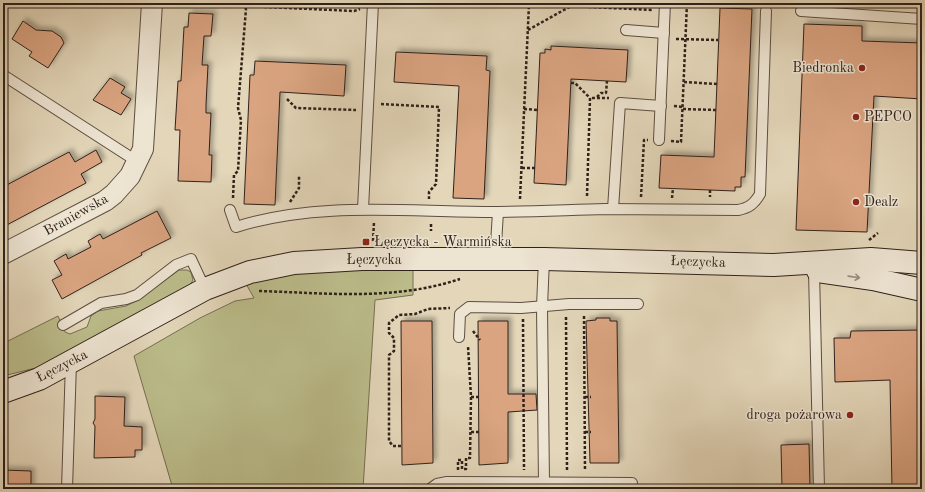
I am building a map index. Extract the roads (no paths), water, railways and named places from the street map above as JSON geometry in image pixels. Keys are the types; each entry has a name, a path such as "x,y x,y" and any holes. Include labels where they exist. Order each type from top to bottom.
{"main road":[{"name":"Łęczycka","path":"3,392 39,379 205,289 250,272 294,263 362,260 544,259 774,265 871,259 922,263"},
{"name":"Łęczycka","path":"774,265 873,279 922,290"}],"street":[{"name":"Braniewska","path":"3,254 105,201 122,186 138,162 143,149 145,133 152,3"}],"lane":[{"path":"659,140 661,106 660,33 665,3"},
{"path":"363,209 369,4"},
{"path":"230,210 236,226 295,213 363,209 498,212 613,209 738,210 748,208 755,202 760,194 766,11"},
{"path":"801,11 922,19"},
{"path":"626,30 660,33"},
{"path":"3,75 138,162"},
{"path":"613,209 620,103 661,106"},
{"path":"495,260 498,212"},
{"path":"63,325 101,303 126,299 137,295 176,265 190,259 205,289"},
{"path":"544,259 542,307 544,483"},
{"path":"814,271 819,489"},
{"path":"463,338 460,314 469,307 542,307 569,304 638,304"},
{"path":"67,489 71,362"},
{"path":"430,489 437,484 447,482 632,483"}],"place":[{"name":"Biedronka","path":"862,68"},
{"name":"PEPCO","path":"856,117"},
{"name":"Dealz","path":"856,202"},
{"name":"Łęczycka - Warmińska","path":"366,242"},
{"name":"droga pożarowa","path":"850,415"}]}
